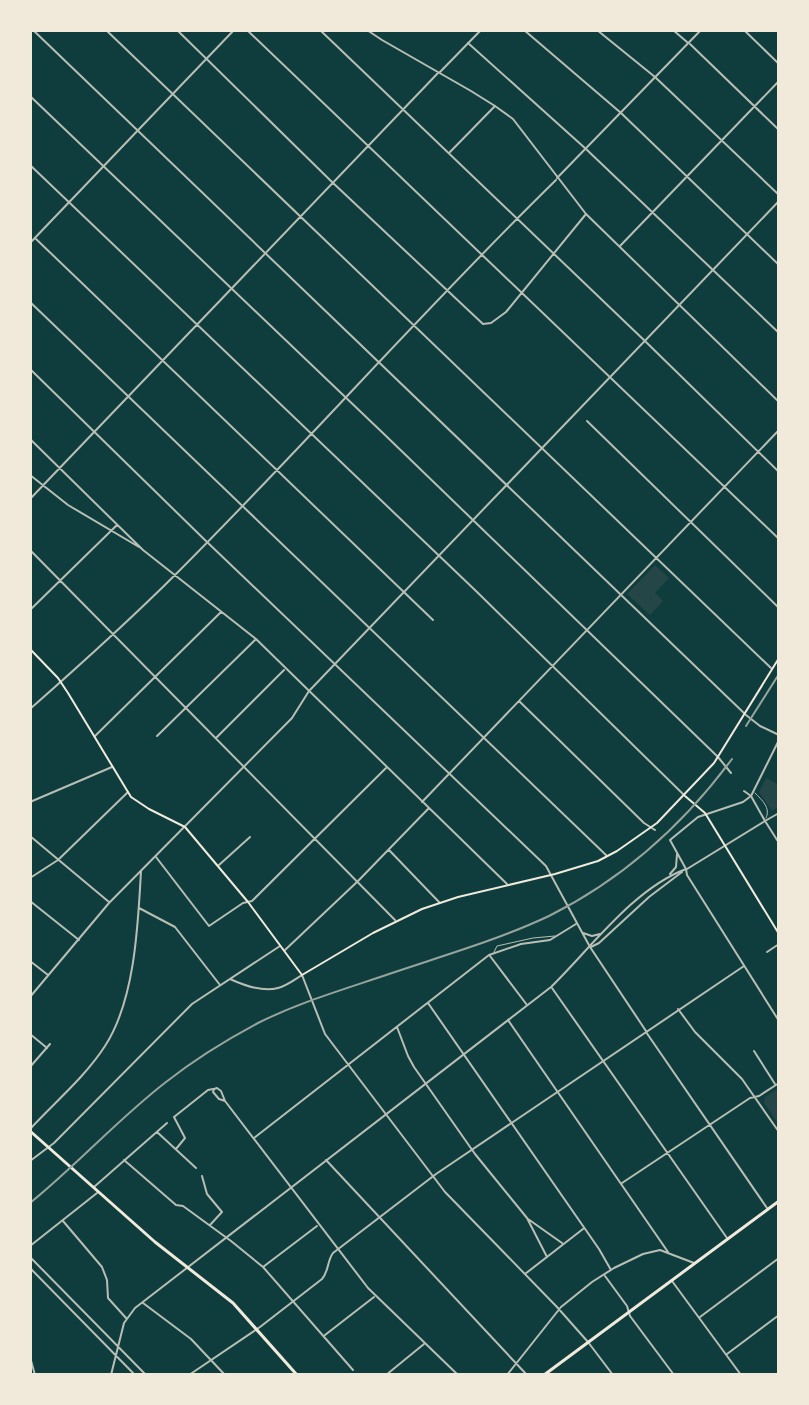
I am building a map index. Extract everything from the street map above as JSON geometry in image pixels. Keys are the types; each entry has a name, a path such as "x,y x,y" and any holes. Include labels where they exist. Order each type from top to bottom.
{"main road":[{"path":"30,649 61,682 135,801 185,827 248,902 302,975 396,921 440,902 551,876 608,856 650,828 720,758 779,658"},
{"path":"684,795 705,813 779,934"},
{"path":"30,1130 164,1250 226,1296 297,1375"},
{"path":"544,1375 779,1201"}],"street":[{"path":"33,30 747,716 779,735"},
{"path":"106,30 772,669"},
{"path":"177,30 483,324 497,319 523,292 586,214"},
{"path":"30,243 234,30"},
{"path":"247,30 779,539"},
{"path":"320,30 779,472"},
{"path":"367,30 495,106 518,126 586,214 779,402"},
{"path":"30,499 481,30"},
{"path":"524,30 621,113 779,265"},
{"path":"597,30 655,77 779,195"},
{"path":"673,30 779,130"},
{"path":"30,709 175,575 701,30"},
{"path":"744,30 779,64"},
{"path":"468,43 586,149 779,333"},
{"path":"619,247 779,81"},
{"path":"30,96 720,758 731,773"},
{"path":"449,153 495,106"},
{"path":"30,165 684,795"},
{"path":"30,997 109,903 292,718 309,691 779,201"},
{"path":"30,233 433,620"},
{"path":"30,302 608,856"},
{"path":"30,369 546,866 590,947 768,1209"},
{"path":"587,421 779,608"},
{"path":"422,802 779,430"},
{"path":"30,439 143,550"},
{"path":"30,475 68,505 143,550 256,639 508,884"},
{"path":"30,610 118,524"},
{"path":"30,550 396,921"},
{"path":"95,736 222,612"},
{"path":"157,736 256,639"},
{"path":"216,738 285,669"},
{"path":"518,701 655,830"},
{"path":"779,740 751,796 743,802 705,813 668,839 687,875 779,1021"},
{"path":"30,802 112,767"},
{"path":"155,856 209,926 252,901 387,768"},
{"path":"744,791 751,796 779,843"},
{"path":"30,878 58,860 128,792"},
{"path":"284,951 429,808"},
{"path":"590,947 599,943 686,869 779,813"},
{"path":"30,836 109,903"},
{"path":"218,865 250,837"},
{"path":"389,850 440,902"},
{"path":"111,1375 126,1318 142,1302 551,987 602,933 669,876 676,867 677,853"},
{"path":"669,876 686,869"},
{"path":"30,1130 91,1064 113,1033 130,979 141,870"},
{"path":"30,901 79,940"},
{"path":"634,903 638,907"},
{"path":"138,908 175,927 221,985"},
{"path":"253,1138 489,955 521,944 550,940 576,922"},
{"path":"582,933 592,936 602,933"},
{"path":"767,952 779,944"},
{"path":"30,1161 49,1148 192,1004 281,946"},
{"path":"489,955 528,1005"},
{"path":"30,961 49,976"},
{"path":"189,1375 294,1301 326,1274 330,1257 338,1249 434,1176 744,966"},
{"path":"230,979 271,989 280,988 302,975 325,1034 445,1192 559,1309 613,1375"},
{"path":"551,987 728,1238"},
{"path":"427,1002 611,1270"},
{"path":"678,1009 695,1032 742,1079 779,1132"},
{"path":"508,1020 668,1252"},
{"path":"397,1025 408,1056 472,1150 527,1218 547,1257"},
{"path":"30,1034 47,1048"},
{"path":"30,1067 50,1044"},
{"path":"622,1184 750,1098 777,1084 754,1051"},
{"path":"176,1149 185,1138 174,1117 208,1090 217,1088 318,1225 375,1296 458,1375"},
{"path":"214,1089 216,1096 225,1101"},
{"path":"94,1187 167,1123"},
{"path":"157,1132 196,1168"},
{"path":"124,1160 176,1205 183,1206 263,1267 353,1370"},
{"path":"326,1160 527,1375"},
{"path":"202,1176 207,1194 222,1212 209,1226"},
{"path":"30,1246 98,1192"},
{"path":"527,1218 563,1244"},
{"path":"63,1221 102,1267 109,1300 126,1318"},
{"path":"263,1267 318,1225"},
{"path":"525,1274 584,1228"},
{"path":"507,1375 559,1309 611,1270 643,1254 660,1250 695,1263"},
{"path":"30,1257 146,1375"},
{"path":"699,1317 779,1258"},
{"path":"30,1268 135,1375"},
{"path":"604,1275 674,1375"},
{"path":"671,1280 741,1375"},
{"path":"324,1336 375,1296"},
{"path":"142,1302 191,1339 225,1375"},
{"path":"726,1355 779,1315"},
{"path":"386,1375 425,1344"},
{"path":"30,1357 35,1375"}],"lane":[{"path":"754,791 768,811 765,821"}],"shaded area":[{"path":"655,565 669,578 655,593 663,601 650,615 627,594"},
{"path":"766,778 779,785 779,806 772,811 759,792"},
{"path":"779,1088 779,1125 764,1103 765,1097"}],"railway":[{"path":"746,726 779,674"},
{"path":"30,1203 166,1082 246,1029 306,1002 510,933 549,916 602,885 672,828 732,759"}]}
